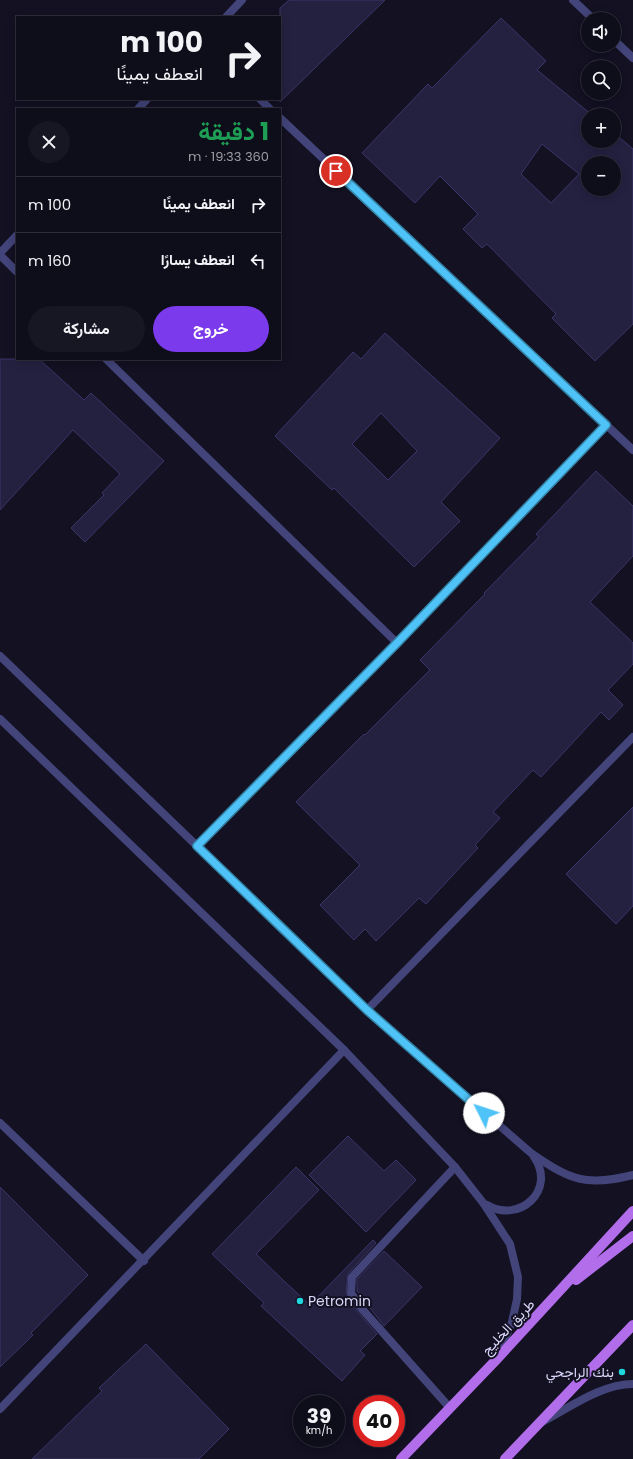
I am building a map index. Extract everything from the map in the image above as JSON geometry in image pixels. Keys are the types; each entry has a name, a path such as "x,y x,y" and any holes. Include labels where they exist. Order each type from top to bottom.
{"main road":[{"name":"طريق الخليج","path":"401,1459 496,1360 633,1211"},
{"path":"553,1298 633,1236"},
{"path":"505,1459 633,1326"}],"street":[{"path":"227,16 242,0"},
{"path":"573,0 586,12"},
{"path":"621,47 633,58"},
{"path":"139,108 146,100"},
{"path":"261,100 269,108"},
{"path":"281,119 633,450"},
{"path":"16,236 0,254 16,271"},
{"path":"107,360 397,643"},
{"path":"197,846 397,643 606,425"},
{"path":"0,656 367,1010 531,1154 557,1172 576,1179 593,1181 633,1175"},
{"path":"0,719 344,1050 455,1167 484,1204 510,1244 518,1277 517,1298 512,1322 496,1360"},
{"path":"367,1010 633,737"},
{"path":"0,1409 144,1261 344,1050"},
{"path":"0,1123 144,1261"},
{"path":"484,1204 504,1212 523,1207 532,1200 538,1190 541,1179 541,1170 531,1154"},
{"path":"450,1408 362,1309 351,1293 352,1277 455,1167"},
{"path":"538,1425 601,1392 625,1384 633,1384"}],"building":[{"path":"289,0 385,0 280,102 280,8"},
{"path":"501,18 546,61 537,70 583,108 581,108 581,148 621,148 621,139 633,149 633,324 595,361 552,318 556,314 487,244 482,248 463,229 478,214 440,176 415,203 362,153 428,84 432,88","holes":["542,144 579,174 551,203 521,174"]},
{"path":"385,333 500,438 441,502 460,521 414,567 334,488 332,490 275,436 353,352 361,359","holes":["381,413 417,451 388,480 352,444"]},
{"path":"0,359 40,360 84,400 91,393 164,461 85,542 71,528 104,495 102,493 120,474 73,430 0,510"},
{"path":"596,471 633,506 633,556 590,602 633,643 633,664 608,690 623,705 609,720 601,712 541,777 533,770 493,812 500,818 475,845 478,848 426,904 419,898 376,941 365,929 354,940 320,905 360,865 296,802 430,670 420,660 539,537 536,534"},
{"path":"633,807 633,906 616,924 566,874"},
{"path":"348,1136 384,1171 396,1160 416,1180 366,1232 309,1175"},
{"path":"296,1167 319,1190 256,1254 284,1281 310,1305 373,1240 376,1243 348,1274 346,1293 358,1312 377,1334 360,1351 365,1355 342,1381 261,1306 264,1303 212,1254"},
{"path":"0,1187 88,1275 31,1333 33,1335 0,1367"},
{"path":"384,1251 422,1287 384,1326 357,1291 357,1279"},
{"path":"146,1344 229,1429 199,1459 32,1459 102,1391 99,1388"}],"place":[{"name":"Petromin","path":"300,1301"},
{"name":"بنك الراجحي","path":"622,1372"}],"route":[{"path":"336,171 606,425 397,643 197,846 367,1010 484,1113"}]}
